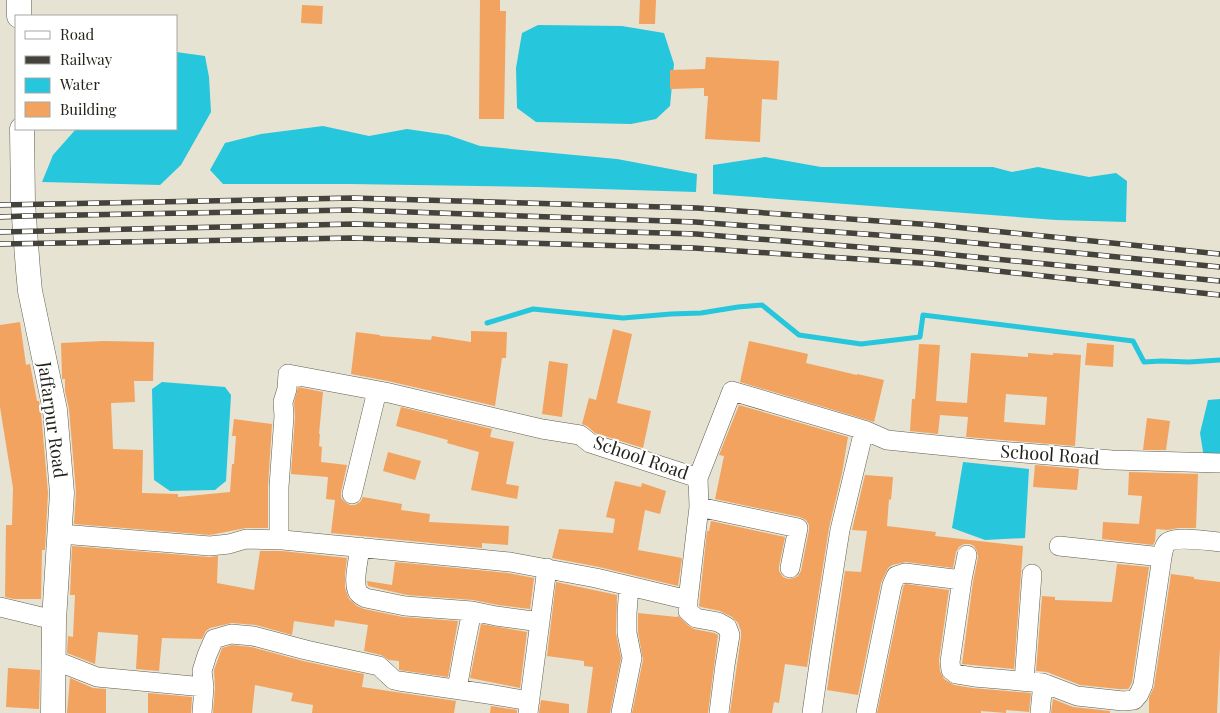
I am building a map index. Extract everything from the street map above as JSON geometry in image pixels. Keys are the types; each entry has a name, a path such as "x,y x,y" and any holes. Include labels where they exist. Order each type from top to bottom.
{"street":[{"path":"19,0 19,15"},
{"name":"Jaffarpur Road","path":"22,130 23,204 30,291 55,410 62,493 54,620 53,713"},
{"name":"School Road","path":"279,540 279,487 284,416 283,402 287,389 288,374 377,391 542,429 580,435 590,443 698,478 732,391 864,430 887,440 1112,460 1220,463"},
{"path":"352,494 377,391"},
{"path":"812,713 840,530 864,430"},
{"path":"698,478 699,507 688,611 696,618 718,622 727,627 730,635 719,713"},
{"path":"699,507 798,528 790,568"},
{"path":"60,534 210,546 229,544 246,539 279,540 510,562 596,578 688,600"},
{"path":"967,555 950,662 951,670 956,674 974,677 1043,683 1078,696 1122,707 1134,700 1143,685 1164,547 1169,542 1178,539 1220,542"},
{"path":"1059,546 1162,556"},
{"path":"360,547 356,582 360,595 366,598 404,606 472,612 540,622"},
{"path":"202,713 204,687 202,671 207,654 214,639 232,634 253,636 379,666 394,680 398,681 488,694 529,707 548,568"},
{"path":"866,713 892,585 896,576 905,573 962,580"},
{"path":"1024,681 1032,574"},
{"path":"622,713 632,658 627,633 629,586"},
{"path":"0,607 54,620"},
{"path":"456,689 472,612"},
{"path":"54,660 97,677 204,687"},
{"path":"1040,713 1043,683"}],"water":[{"path":"538,25 622,26 664,33 674,64 670,106 656,119 631,124 536,122 517,108 516,68 522,33"},
{"path":"178,52 205,56 209,77 211,112 181,165 160,185 42,182 53,155 75,130 178,130"},
{"path":"323,126 369,136 407,129 448,135 480,146 617,159 697,174 696,192 536,187 223,184 210,170 225,143 261,134"},
{"path":"765,157 821,167 993,167 1012,172 1038,167 1089,177 1116,173 1127,181 1126,222 1056,220 713,194 713,165"},
{"path":"162,382 225,387 231,395 226,481 215,490 170,491 154,480 152,389"},
{"path":"1220,399 1220,458 1204,458 1200,433 1208,400"},
{"path":"963,462 1029,469 1025,538 985,540 952,528"}],"building":[{"path":"480,0 500,0 500,11 506,11 504,119 479,119"},
{"path":"640,0 656,0 655,24 639,24"},
{"path":"302,5 323,6 322,24 301,23"},
{"path":"706,57 779,61 777,100 762,99 760,142 705,139 708,96 704,96 704,88 670,89 670,70 705,69"},
{"path":"20,322 26,365 30,364 41,412 48,493 45,550 42,550 41,599 5,597 6,525 12,525 13,488 0,407 0,325"},
{"path":"613,329 632,334 617,403 651,411 643,448 595,433 582,424 589,398 596,400"},
{"path":"471,331 507,332 506,358 502,358 495,406 351,374 356,332 431,340 432,336 471,342"},
{"path":"104,341 154,342 153,381 134,381 135,402 111,403 113,449 143,450 142,493 178,494 178,497 230,492 236,436 232,436 234,419 272,424 268,486 268,528 246,528 210,535 74,524 76,492 69,409 65,391 65,379 62,379 61,343"},
{"path":"749,341 808,354 806,363 884,380 874,422 740,382"},
{"path":"1087,343 1114,345 1113,367 1085,365"},
{"path":"919,344 940,345 936,401 967,403 971,353 1028,357 1028,353 1081,355 1075,446 966,437 968,417 940,415 938,434 910,431 912,399 915,399","holes":["1006,394 1047,397 1045,425 1004,422"]},
{"path":"549,361 568,364 562,417 542,414"},
{"path":"298,387 323,392 319,434 319,446 322,447 321,462 347,465 341,492 341,498 345,502 355,505 363,497 402,504 401,510 430,514 429,522 509,526 508,545 482,543 482,548 331,533 335,500 326,499 328,477 291,474 295,417 294,403"},
{"path":"739,405 848,437 829,528 807,667 785,664 779,703 774,702 772,713 730,713 741,631 738,623 732,617 720,611 699,606 707,531 709,531 711,521 785,537 779,571 783,577 788,579 798,576 801,571 809,530 806,520 800,517 715,499 724,456 719,455"},
{"path":"401,407 492,429 490,437 514,442 506,484 519,486 517,499 471,490 479,452 447,443 448,440 396,426"},
{"path":"1147,418 1170,421 1166,450 1143,450"},
{"path":"388,452 421,461 415,480 383,471"},
{"path":"1035,465 1079,469 1077,490 1033,487"},
{"path":"1129,472 1198,474 1196,528 1156,529 1153,545 1102,539 1103,522 1139,524 1142,496 1128,495"},
{"path":"865,475 893,477 887,526 936,532 935,536 1023,546 1014,669 962,664 978,557 974,546 964,544 956,552 953,568 906,562 892,565 888,568 881,583 858,695 827,690 845,571 861,572 867,531 852,530"},
{"path":"615,481 641,487 642,483 666,491 660,514 645,510 638,550 682,558 678,586 552,558 559,529 613,533 615,519 606,517"},
{"path":"72,546 209,557 218,556 217,583 254,590 260,551 282,551 347,558 345,588 349,599 357,606 403,617 458,621 448,677 399,670 399,661 389,660 381,655 364,651 368,625 335,620 334,627 294,621 292,635 256,625 232,623 210,628 202,639 162,638 159,671 136,669 138,635 98,632 95,664 67,653 68,636 73,637 75,595 70,595"},
{"path":"395,562 508,573 534,578 530,609 473,600 407,595 368,586 367,581 392,585"},
{"path":"1117,564 1149,567 1132,682 1129,688 1119,689 1080,685 1047,672 1036,671 1042,596 1055,597 1055,600 1112,602"},
{"path":"1171,574 1220,582 1217,713 1149,713 1149,698 1154,687"},
{"path":"556,582 617,595 616,633 621,658 610,713 587,713 593,667 584,666 584,661 547,656"},
{"path":"906,584 949,590 939,660 940,671 944,679 954,685 972,688 1031,693 1029,712 1006,710 1006,713 981,711 981,713 877,713 903,588"},
{"path":"638,613 678,616 694,629 718,635 708,713 632,713 643,660 638,632"},
{"path":"481,624 527,632 520,688 470,678"},
{"path":"232,645 251,647 303,661 364,674 362,687 456,701 454,713 312,713 313,705 291,701 293,693 255,685 252,713 213,713 214,670 222,648"},
{"path":"8,668 40,670 39,709 6,707"},
{"path":"70,678 93,688 106,689 106,713 67,713"},
{"path":"148,693 192,697 191,713 148,713"},
{"path":"1053,699 1073,707 1110,711 1110,713 1051,713"},
{"path":"541,700 569,704 569,713 539,713"},
{"path":"491,706 517,710 517,713 490,713"}],"waterway":[{"path":"487,323 533,309 623,318 701,313 762,305 799,335 861,344 920,337 923,315 1133,341 1144,362 1220,360"}],"railway":[{"path":"0,205 352,198 697,208 934,225 1220,254"},
{"path":"0,217 352,210 695,222 934,239 1220,267"},
{"path":"0,232 355,224 696,234 934,253 1220,281"},
{"path":"0,244 352,238 694,248 933,264 1220,295"}]}
